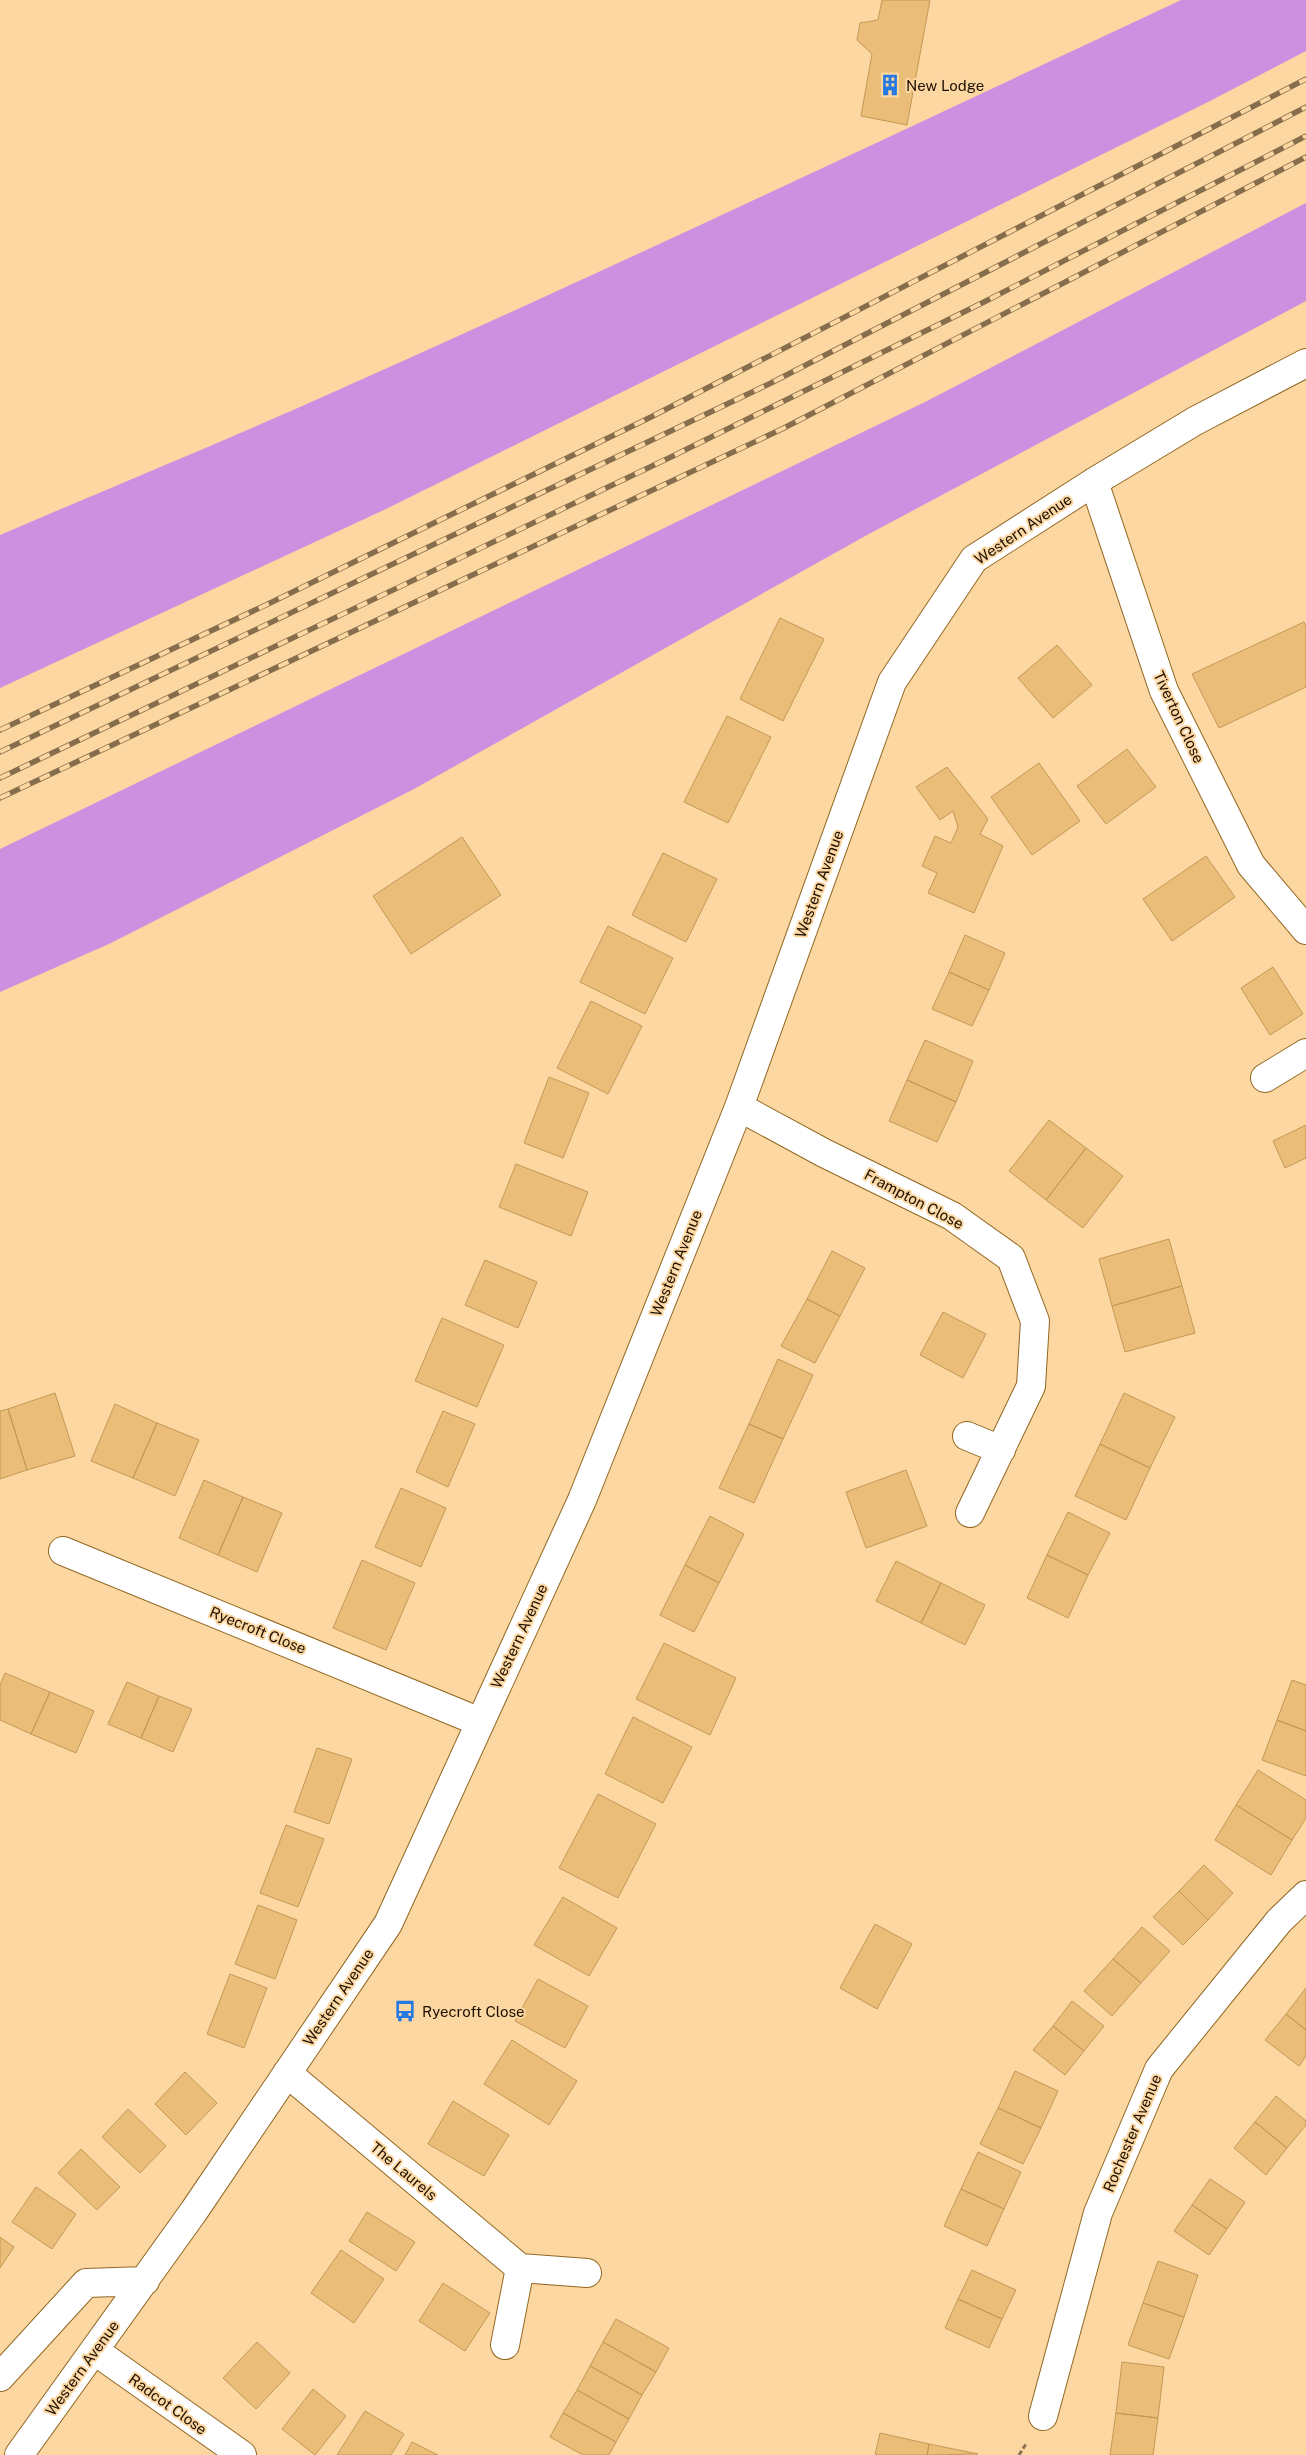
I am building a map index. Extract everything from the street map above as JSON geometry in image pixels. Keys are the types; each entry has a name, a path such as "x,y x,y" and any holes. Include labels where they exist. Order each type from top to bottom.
{"street":[{"name":"Western Avenue","path":"19,2455 145,2281 388,1924 582,1500 739,1107 892,682 974,559 1094,482 1195,421 1306,363"},
{"name":"Tiverton Close","path":"1094,482 1164,691 1251,865 1306,930"},
{"path":"1265,1078 1306,1053"},
{"name":"Frampton Close","path":"739,1107 824,1153 952,1216 1011,1258 1035,1321 1031,1386 970,1512"},
{"path":"967,1436 1001,1450"},
{"name":"Ryecroft Close","path":"63,1551 480,1722"},
{"name":"Rochester Avenue","path":"1044,2416 1098,2213 1159,2069 1279,1921 1306,1895"},
{"name":"The Laurels","path":"287,2073 520,2268"},
{"path":"505,2345 520,2268 587,2272"},
{"path":"0,2377 86,2283 145,2281"},
{"name":"Radcot Close","path":"95,2351 242,2455"}],"shaded area":[{"path":"1181,0 1306,0 1306,51 1206,103 386,509 0,688 0,535 411,358 742,206"},
{"path":"1306,203 1306,301 867,535 414,789 111,943 0,992 0,849 927,401"}],"building":[{"name":"New Lodge","path":"882,0 930,0 907,125 861,116 872,54 857,40 860,23 878,20"},
{"path":"780,618 824,639 783,721 740,699"},
{"path":"1304,622 1306,627 1306,687 1219,728 1192,674"},
{"path":"1057,645 1092,685 1053,718 1018,678"},
{"path":"727,716 771,737 728,823 684,802"},
{"path":"1127,749 1156,787 1106,824 1077,786"},
{"path":"1039,763 1080,821 1032,855 991,797"},
{"path":"947,767 988,819 980,834 1003,846 974,913 928,893 937,873 922,866 935,836 951,843 958,827 953,811 940,820 916,787"},
{"path":"462,837 501,895 411,954 373,896"},
{"path":"663,853 717,879 686,942 632,915"},
{"path":"1206,856 1235,897 1172,941 1143,899"},
{"path":"608,926 673,958 645,1014 580,982"},
{"path":"965,935 1005,953 989,990 949,972"},
{"path":"1273,967 1303,1014 1270,1035 1241,988"},
{"path":"949,972 989,990 972,1026 932,1009"},
{"path":"591,1001 642,1026 608,1094 557,1068"},
{"path":"925,1040 973,1061 956,1102 907,1080"},
{"path":"549,1077 589,1093 563,1158 524,1143"},
{"path":"907,1080 956,1102 937,1142 889,1121"},
{"path":"1049,1120 1086,1148 1046,1200 1009,1171"},
{"path":"1306,1125 1306,1158 1285,1168 1273,1141"},
{"path":"1086,1148 1123,1176 1083,1228 1046,1200"},
{"path":"516,1164 588,1192 571,1236 499,1207"},
{"path":"1169,1239 1182,1286 1112,1306 1099,1259"},
{"path":"832,1251 865,1268 840,1316 807,1299"},
{"path":"485,1260 537,1282 518,1328 465,1305"},
{"path":"1182,1286 1195,1333 1125,1352 1112,1306"},
{"path":"807,1299 840,1316 815,1363 781,1346"},
{"path":"943,1312 986,1334 963,1378 920,1355"},
{"path":"442,1318 504,1345 477,1407 415,1381"},
{"path":"778,1359 813,1375 783,1439 749,1424"},
{"path":"55,1393 75,1456 27,1470 8,1409"},
{"path":"1124,1393 1175,1417 1150,1468 1100,1444"},
{"path":"115,1404 157,1423 133,1478 91,1461"},
{"path":"8,1409 27,1470 0,1479 0,1411"},
{"path":"443,1411 475,1424 448,1487 416,1472"},
{"path":"157,1423 199,1440 175,1496 133,1478"},
{"path":"749,1424 783,1439 754,1503 719,1488"},
{"path":"1100,1444 1150,1468 1126,1520 1075,1496"},
{"path":"906,1470 927,1526 866,1548 846,1492"},
{"path":"204,1480 243,1497 218,1555 179,1538"},
{"path":"401,1488 446,1508 421,1567 375,1547"},
{"path":"243,1497 282,1513 257,1572 218,1555"},
{"path":"1068,1512 1110,1533 1088,1575 1047,1555"},
{"path":"710,1516 744,1534 719,1583 685,1565"},
{"path":"1047,1555 1088,1575 1068,1618 1027,1598"},
{"path":"362,1560 415,1583 386,1650 333,1628"},
{"path":"896,1561 941,1583 921,1623 876,1601"},
{"path":"685,1565 719,1583 694,1632 660,1615"},
{"path":"941,1583 985,1605 965,1645 921,1623"},
{"path":"664,1643 736,1678 710,1735 636,1699"},
{"path":"5,1673 50,1692 31,1734 0,1720 0,1685"},
{"path":"1292,1680 1306,1685 1306,1731 1277,1720"},
{"path":"127,1682 159,1696 141,1738 108,1724"},
{"path":"50,1692 94,1711 76,1753 31,1734"},
{"path":"159,1696 192,1709 173,1752 141,1738"},
{"path":"633,1717 692,1747 663,1803 605,1774"},
{"path":"1277,1720 1306,1731 1306,1776 1262,1760"},
{"path":"317,1748 352,1759 329,1824 294,1812"},
{"path":"1258,1770 1306,1800 1306,1818 1292,1840 1236,1805"},
{"path":"598,1794 656,1824 618,1898 559,1868"},
{"path":"1236,1805 1292,1840 1271,1875 1215,1840"},
{"path":"286,1825 324,1839 298,1907 260,1893"},
{"path":"1204,1865 1233,1893 1208,1920 1179,1891"},
{"path":"1179,1891 1208,1920 1183,1945 1153,1917"},
{"path":"563,1897 617,1928 589,1976 534,1945"},
{"path":"258,1905 297,1920 275,1979 235,1964"},
{"path":"875,1924 912,1944 877,2009 840,1988"},
{"path":"1142,1927 1170,1951 1141,1983 1113,1959"},
{"path":"1113,1959 1141,1983 1112,2016 1084,1991"},
{"path":"230,1974 267,1988 244,2048 207,2034"},
{"path":"538,1979 588,2006 565,2048 515,2021"},
{"path":"1306,1988 1306,2030 1286,2014"},
{"path":"1072,2001 1104,2026 1084,2051 1053,2026"},
{"path":"1286,2014 1306,2030 1306,2056 1299,2066 1265,2040"},
{"path":"1053,2026 1084,2051 1065,2075 1033,2050"},
{"path":"512,2040 577,2081 549,2125 484,2084"},
{"path":"1015,2071 1058,2091 1041,2128 998,2108"},
{"path":"185,2072 217,2103 186,2135 155,2104"},
{"path":"1276,2096 1306,2121 1306,2125 1287,2148 1255,2122"},
{"path":"453,2101 509,2135 484,2176 428,2144"},
{"path":"998,2108 1041,2128 1023,2164 980,2144"},
{"path":"128,2109 166,2146 140,2173 102,2137"},
{"path":"1255,2122 1287,2148 1266,2175 1234,2148"},
{"path":"81,2149 120,2187 97,2210 58,2173"},
{"path":"978,2152 1021,2172 1004,2209 961,2189"},
{"path":"1210,2179 1245,2202 1227,2229 1192,2205"},
{"path":"36,2187 76,2214 52,2249 12,2222"},
{"path":"961,2189 1004,2209 987,2246 944,2226"},
{"path":"1192,2205 1227,2229 1209,2255 1174,2231"},
{"path":"367,2212 415,2242 396,2271 349,2241"},
{"path":"0,2237 14,2247 0,2268"},
{"path":"341,2250 384,2279 354,2323 311,2293"},
{"path":"1158,2261 1198,2275 1184,2317 1143,2303"},
{"path":"972,2270 1016,2290 1002,2319 958,2299"},
{"path":"443,2283 490,2313 465,2351 419,2321"},
{"path":"958,2299 1002,2319 989,2348 945,2328"},
{"path":"1143,2303 1184,2317 1169,2359 1128,2345"},
{"path":"616,2319 669,2348 656,2372 603,2342"},
{"path":"257,2342 290,2373 256,2409 223,2378"},
{"path":"603,2342 656,2372 642,2395 590,2366"},
{"path":"1122,2362 1164,2367 1158,2418 1116,2413"},
{"path":"590,2366 642,2395 629,2419 577,2390"},
{"path":"313,2389 346,2416 315,2455 282,2429"},
{"path":"577,2390 629,2419 616,2442 563,2413"},
{"path":"365,2411 404,2434 391,2455 337,2455"},
{"path":"563,2413 616,2442 609,2455 583,2455 550,2437"},
{"path":"1116,2413 1158,2418 1153,2455 1110,2455"},
{"path":"880,2433 929,2444 927,2455 875,2455"},
{"path":"412,2442 438,2455 405,2455"},
{"path":"929,2444 978,2454 927,2455"}],"railway":[{"path":"0,730 268,604 651,417 1306,79"},
{"path":"0,752 771,383 1306,107"},
{"path":"0,778 673,456 986,301 1306,136"},
{"path":"0,798 784,428 1306,157"}],"place":[{"name":"New Lodge","path":"890,85"},
{"name":"Ryecroft Close","path":"405,2011"}]}
